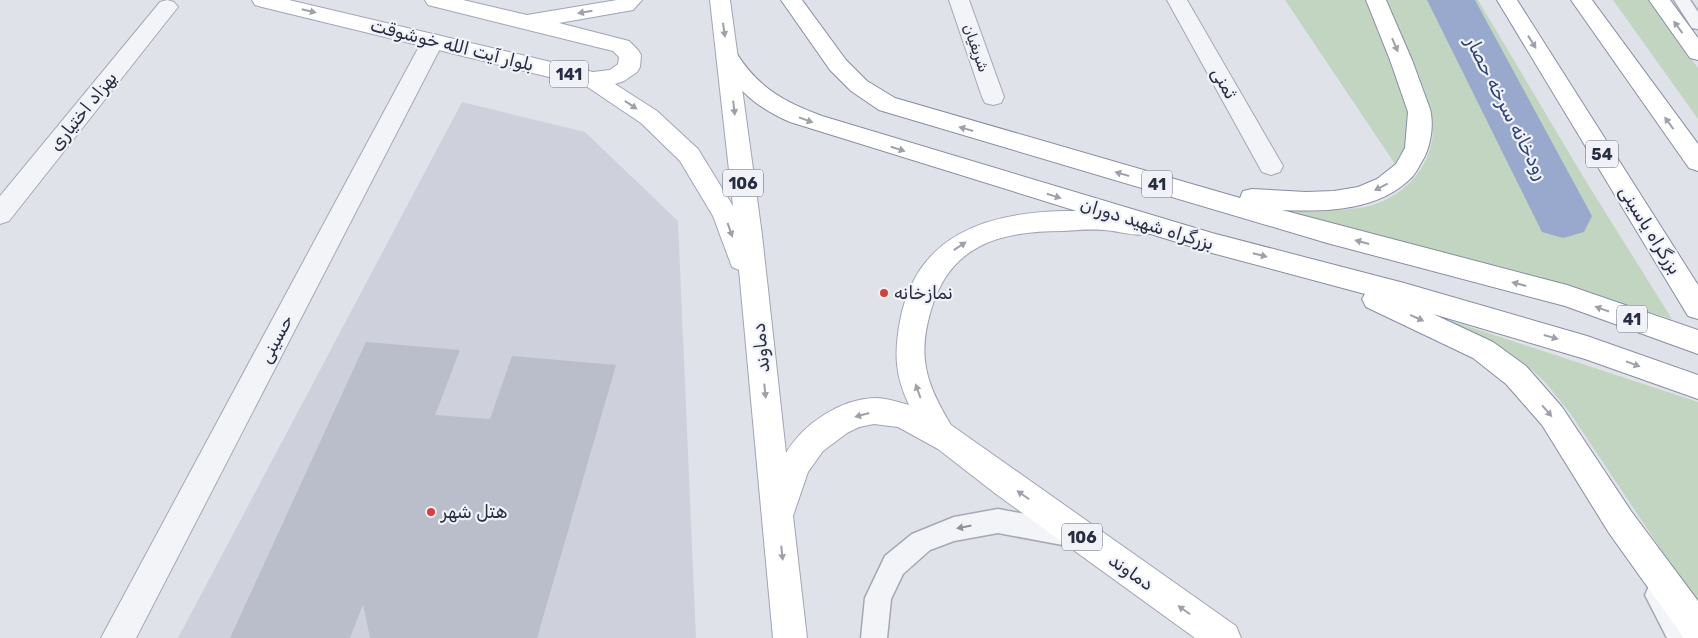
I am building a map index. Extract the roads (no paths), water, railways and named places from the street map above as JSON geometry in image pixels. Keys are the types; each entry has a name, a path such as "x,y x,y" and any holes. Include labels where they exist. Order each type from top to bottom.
{"main road":[{"name":"بلوار آیت الله خوشوقت","path":"262,0 593,80 649,117 690,155 725,215 757,308"},
{"path":"435,0 621,46 630,55 628,67 616,76 593,80"},
{"path":"527,22 626,4 632,0"},
{"name":"106","path":"720,0 728,59"},
{"name":"41","path":"791,0 838,65 859,86 887,104 1327,233 1567,296 1698,342"},
{"path":"1169,187 1281,201 1327,202 1360,196 1384,186 1401,175 1412,160 1419,139 1420,116 1407,72 1376,0"},
{"name":"بزرگراه یاسینی","path":"1506,0 1698,308"},
{"path":"1581,0 1698,162"},
{"path":"1659,0 1698,53"},
{"name":"بزرگراه شهید دوران","path":"728,59 748,86 762,98 781,110 800,118 1212,243 1309,268 1587,348 1698,387"},
{"name":"دماوند","path":"728,59 757,308 790,638"},
{"path":"940,434 921,402 912,375 910,352 913,325 926,283 935,268 948,255 964,244 998,227 1020,223 1074,220 1124,220 1212,243"},
{"path":"1309,268 1483,350 1516,375 1552,416 1620,522 1698,629"},
{"name":"دماوند","path":"778,516 791,476 807,449 828,430 848,418 874,411 894,414 912,419 940,434 1224,638"}],"street":[{"name":"شریفیان","path":"959,0 993,97"},
{"name":"ثمنی","path":"1177,0 1271,166"},
{"name":"بهزاد اختیاری","path":"0,214 167,7"},
{"name":"حسینی","path":"118,638 434,41"}],"lane":[{"path":"1682,0 1698,24"},
{"path":"874,638 878,598 894,565 921,542 954,529 998,521 1081,536"},
{"path":"1620,522 1681,638"}],"waterway":[{"name":"رودخانه سرخه حصار","path":"1451,0 1563,216"}],"place":[{"name":"نمازخانه","path":"884,293"},
{"name":"هتل شهر","path":"431,512"}]}
